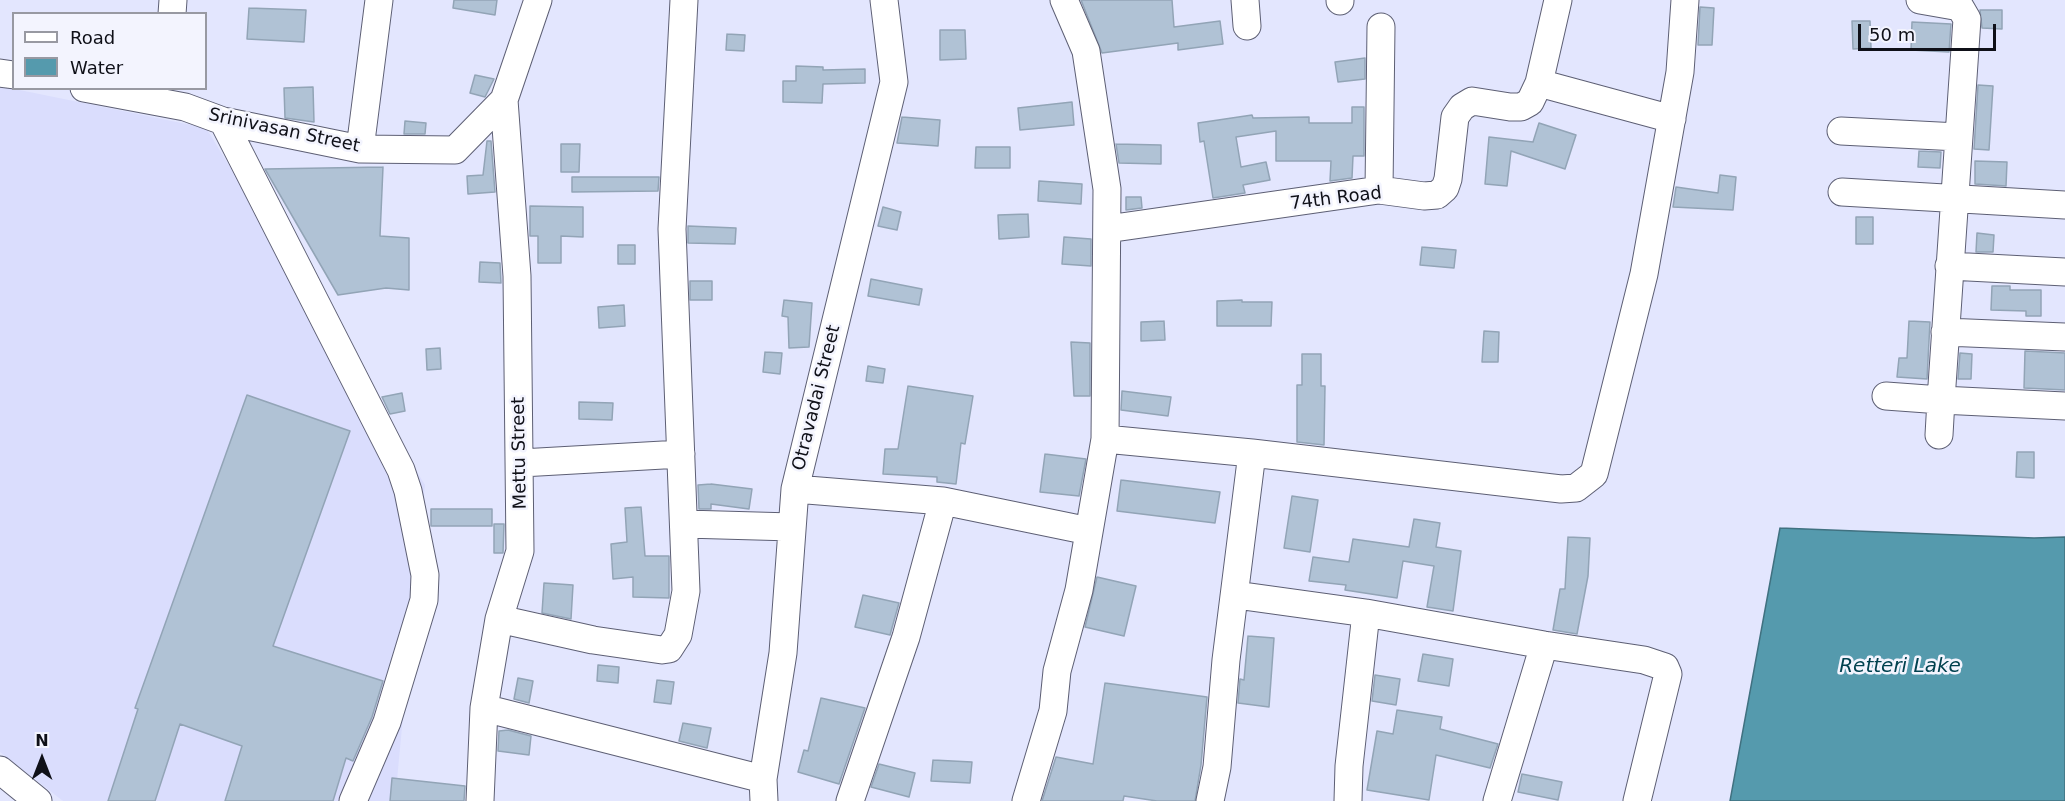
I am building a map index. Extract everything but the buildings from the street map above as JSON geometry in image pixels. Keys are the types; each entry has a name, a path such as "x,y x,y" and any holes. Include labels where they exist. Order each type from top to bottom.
{"street":[{"path":"360,149 380,0"},
{"name":"Srinivasan Street","path":"103,90 181,98 223,121 360,149 455,150 504,100 538,0"},
{"path":"499,619 593,640 662,650 669,649 678,635 686,591 672,229 684,0"},
{"name":"Otravadai Street","path":"764,790 783,653 795,489 894,82 884,0"},
{"path":"1026,801 1053,711 1057,671 1079,590 1105,439 1107,189 1086,51 1064,0"},
{"name":"74th Road","path":"1107,229 1379,190 1424,196 1437,195 1445,188 1448,179 1455,117 1462,107 1472,101 1521,107 1530,102 1539,83 1558,0"},
{"path":"1105,439 1252,453 1561,489 1576,488 1594,474 1644,274 1680,72 1684,0"},
{"path":"1920,0 1960,6 1967,19 1953,199 1939,435"},
{"path":"1379,190 1381,27"},
{"path":"1539,83 1672,119"},
{"name":"Mettu Street","path":"480,801 484,708 499,619 520,550 521,463 517,276 504,100"},
{"path":"223,121 401,470 408,491 425,575 424,600 387,722 353,801"},
{"path":"1841,131 1958,136"},
{"path":"1842,192 2065,205"},
{"path":"1949,266 2065,272"},
{"path":"1945,332 2065,337"},
{"path":"1886,396 2065,406"},
{"path":"1210,801 1217,767 1226,660 1236,595 1241,532 1252,453"},
{"path":"521,463 681,454"},
{"path":"795,489 943,501 1089,531"},
{"path":"850,801 906,637 943,501"},
{"path":"685,524 792,527"},
{"path":"1236,595 1366,613 1544,645 1644,660 1665,667 1668,674 1637,801"},
{"path":"1348,801 1348,766 1366,613"},
{"path":"1497,801 1544,645"},
{"path":"484,708 764,790"},
{"path":"0,770 38,801"}],"shaded area":[{"path":"0,86 206,128 425,485 395,801 63,801 0,752"}],"water":[{"name":"Retteri Lake","path":"1780,528 2034,538 2065,537 2065,801 1730,801"}]}
